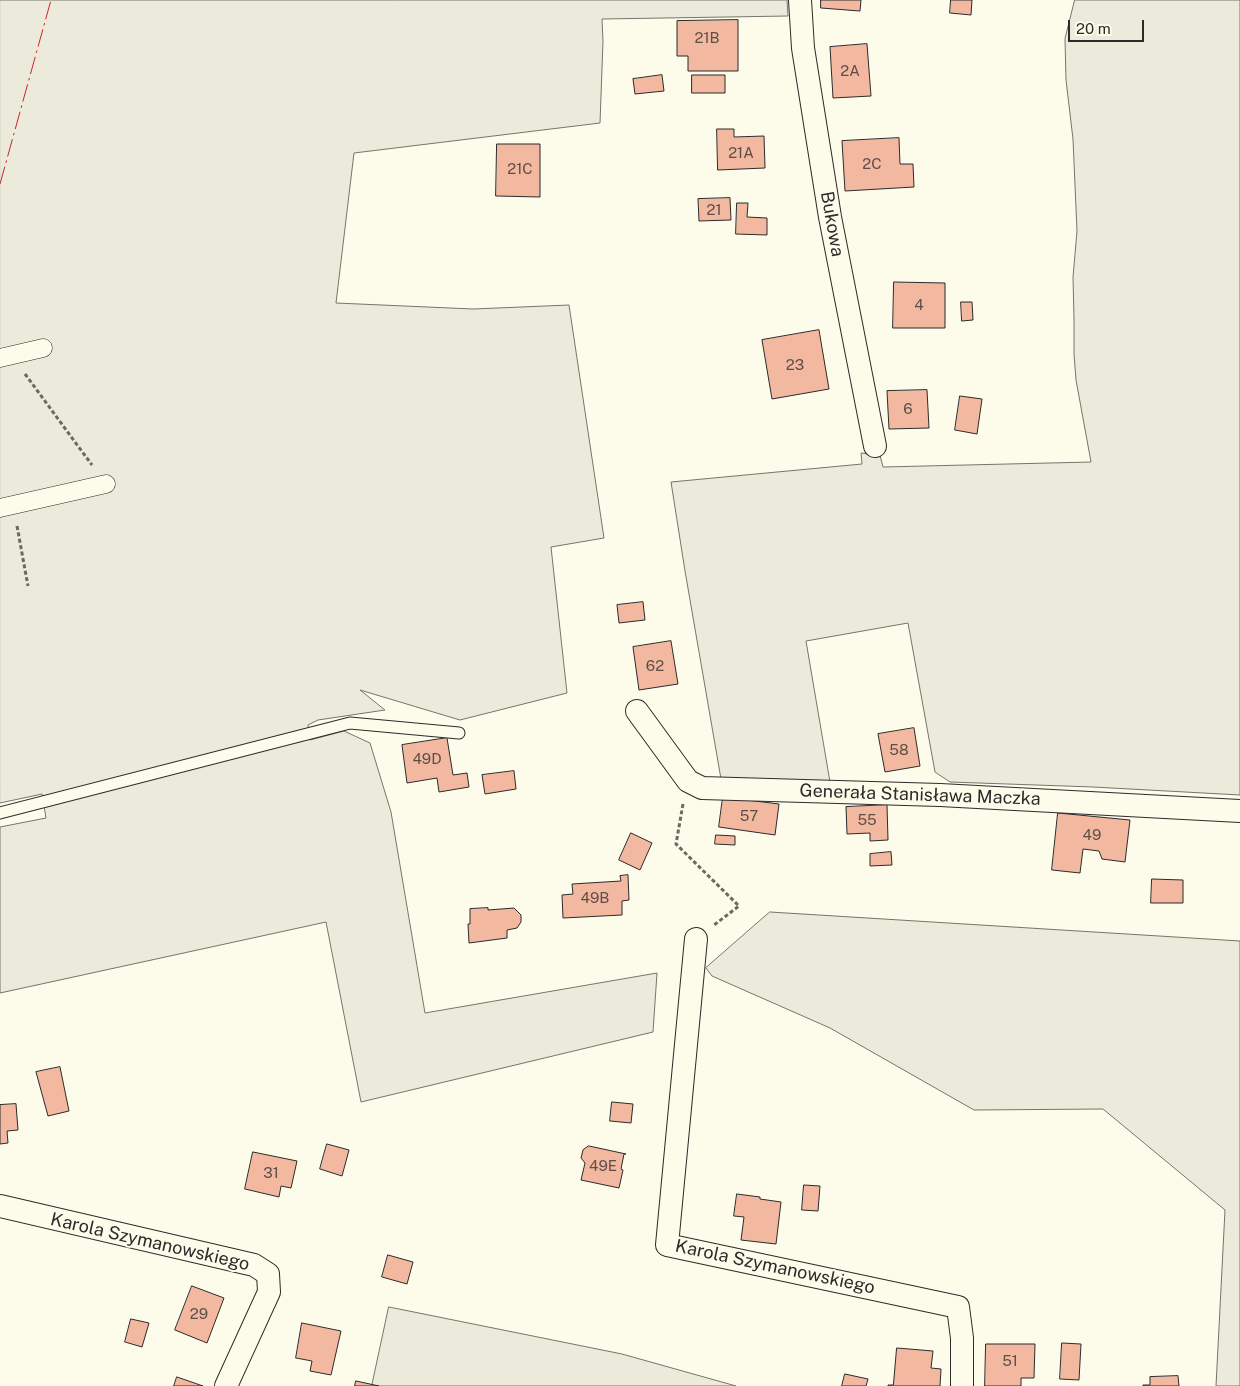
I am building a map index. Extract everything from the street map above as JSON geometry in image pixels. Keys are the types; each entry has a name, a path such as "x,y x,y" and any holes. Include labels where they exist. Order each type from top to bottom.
{"street":[{"name":"Bukowa","path":"800,0 803,48 830,217 875,446"},
{"path":"5,357 43,348"},
{"path":"6,507 106,484"},
{"path":"637,712 688,781"},
{"name":"Generała Stanisława Maczka","path":"688,781 702,788 940,795 1240,811"},
{"name":"Karola Szymanowskiego","path":"696,939 667,1245 958,1307 962,1338 962,1386"},
{"name":"Karola Szymanowskiego","path":"0,1206 254,1264 268,1274 268,1292 226,1386"}],"lane":[{"path":"0,813 350,723 459,733"}],"path":[{"path":"5,357 106,484"},
{"path":"6,507 28,586"},
{"path":"688,781 676,844 739,906 696,939"}],"shaded area":[{"path":"0,0 787,0 788,16 602,19 600,123 354,153 336,303 473,309 569,305 604,538 551,547 567,693 460,720 360,690 385,710 318,720 308,725 310,740 344,731 370,743 391,812 425,1013 657,973 653,1032 361,1102 326,922 0,993 0,827 46,818 42,794 0,803"},
{"path":"1075,0 1240,0 1240,795 950,782 935,772 908,623 806,641 830,782 721,779 671,482 862,464 861,453 880,455 883,467 1091,462 1076,380 1074,354 1073,277 1077,231 1073,139 1066,80 1065,39"},
{"path":"770,912 1240,941 1240,1386 1216,1386 1225,1210 1103,1109 974,1110 830,1028 712,976 706,968"},
{"path":"389,1307 622,1354 736,1386 372,1386"}],"building":[{"path":"821,0 861,0 860,11 821,8"},
{"path":"951,0 972,0 971,15 950,13"},
{"path":"738,20 738,71 688,71 688,56 677,56 677,21"},
{"path":"867,44 871,96 833,98 830,47"},
{"path":"662,75 664,91 635,94 633,79"},
{"path":"692,75 725,75 725,93 692,93"},
{"path":"717,129 734,129 734,137 764,136 765,168 718,170"},
{"path":"899,138 900,164 913,164 914,187 845,191 842,141"},
{"path":"497,144 540,144 540,197 496,196"},
{"path":"730,198 731,220 699,221 698,199"},
{"path":"737,203 748,203 747,217 767,218 767,235 736,234"},
{"path":"894,282 945,283 945,328 893,328"},
{"path":"961,302 972,302 973,320 962,321"},
{"path":"819,330 829,389 772,399 762,340"},
{"path":"927,390 929,428 889,429 887,391"},
{"path":"960,396 982,399 977,434 955,430"},
{"path":"643,602 645,620 619,623 617,605"},
{"path":"671,641 678,684 639,690 633,647"},
{"path":"914,728 920,766 885,772 878,734"},
{"path":"447,738 453,775 467,773 469,787 439,792 437,778 407,783 402,745"},
{"path":"514,771 516,789 485,794 482,775"},
{"path":"723,797 779,804 775,835 719,827"},
{"path":"887,805 888,840 870,841 870,833 847,834 846,807"},
{"path":"1058,813 1130,820 1125,862 1102,859 1099,851 1083,849 1080,873 1052,870"},
{"path":"631,833 652,843 640,870 619,860"},
{"path":"716,835 735,836 735,845 715,844"},
{"path":"891,852 892,865 870,866 870,854"},
{"path":"628,875 629,900 622,901 622,915 563,918 562,895 573,894 572,884 621,881 620,876"},
{"path":"1152,879 1183,880 1183,903 1151,903"},
{"path":"488,908 488,910 514,908 521,915 521,922 517,928 507,930 507,938 469,943 468,924 470,924 470,909"},
{"path":"60,1067 69,1111 48,1116 36,1072"},
{"path":"612,1102 633,1104 631,1123 610,1121"},
{"path":"16,1104 18,1130 7,1131 8,1143 0,1144 0,1105"},
{"path":"327,1144 349,1150 342,1176 320,1169"},
{"path":"589,1146 626,1154 624,1154 619,1188 581,1180 585,1163 581,1158 583,1150"},
{"path":"253,1152 297,1161 291,1188 281,1186 279,1197 245,1189"},
{"path":"804,1185 820,1186 818,1211 802,1210"},
{"path":"737,1194 781,1202 776,1244 741,1240 744,1217 734,1216"},
{"path":"388,1255 413,1262 407,1284 382,1277"},
{"path":"192,1286 224,1298 207,1343 175,1330"},
{"path":"131,1319 149,1323 142,1347 125,1342"},
{"path":"302,1323 341,1331 331,1375 310,1371 312,1361 296,1358"},
{"path":"1062,1343 1081,1344 1079,1380 1060,1379"},
{"path":"986,1344 1035,1344 1034,1378 1021,1378 1021,1386 985,1386"},
{"path":"897,1348 933,1351 931,1368 941,1369 940,1386 888,1386 893,1385"},
{"path":"845,1374 868,1379 866,1386 842,1386"},
{"path":"1178,1376 1179,1386 1143,1386 1150,1385 1150,1377"},
{"path":"177,1377 203,1386 174,1386"},
{"path":"356,1381 379,1386 355,1386"}],"power":[{"path":"0,184 51,0"}]}
